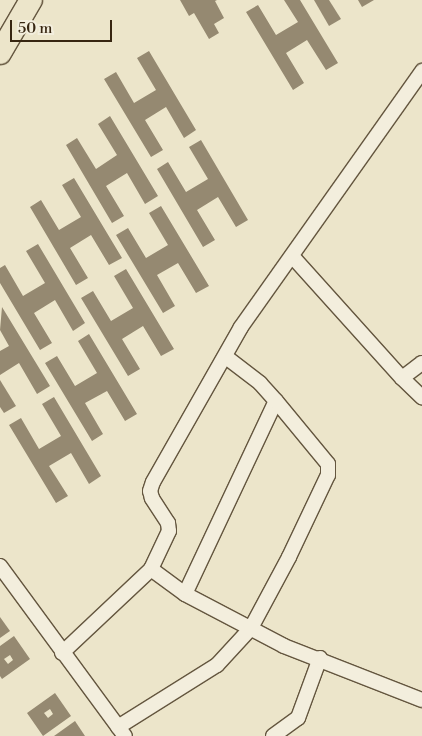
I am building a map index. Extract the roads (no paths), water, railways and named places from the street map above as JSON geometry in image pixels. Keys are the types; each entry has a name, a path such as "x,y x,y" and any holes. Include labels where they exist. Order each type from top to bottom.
{"highway":[{"path":"0,53 32,0"}],"street":[{"path":"62,653 151,569 169,531 168,523 152,498 150,491 153,482 226,357 241,327 422,71"},
{"path":"292,256 402,378 422,397"},
{"path":"0,566 121,732 217,665 251,628 290,558 329,470 328,464 260,383 226,357"},
{"path":"402,378 422,363"},
{"path":"185,594 276,401"},
{"path":"151,569 185,594 284,646 320,658 422,700"},
{"path":"273,736 298,718 320,658"}]}
